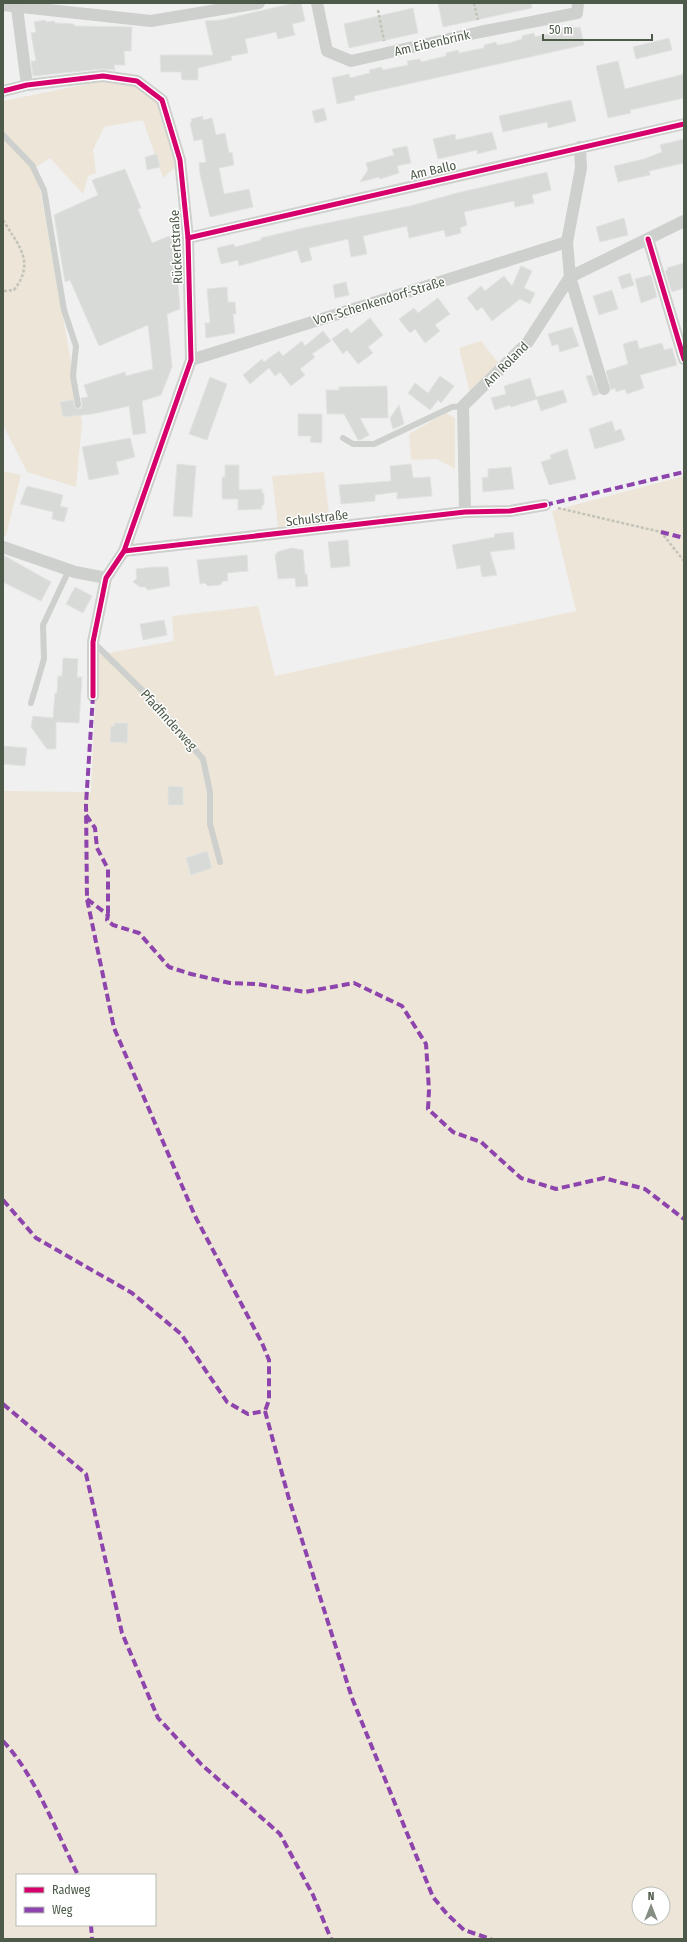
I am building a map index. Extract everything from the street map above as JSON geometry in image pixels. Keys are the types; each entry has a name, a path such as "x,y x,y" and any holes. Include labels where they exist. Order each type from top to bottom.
{"street":[{"path":"3,5 17,8 151,21 259,3"},
{"name":"Am Eibenbrink","path":"317,3 327,51 351,61 480,32 577,13 578,3"},
{"path":"17,8 27,85"},
{"name":"Rückertstraße","path":"3,91 27,85 103,76 137,81 162,100 180,160 188,238 191,360 124,551"},
{"name":"Am Ballo","path":"188,238 684,124"},
{"path":"580,147 581,168 567,242 570,277 604,389"},
{"path":"570,277 684,221"},
{"path":"648,239 684,359"},
{"name":"Von-Schenkendorf-Straße","path":"191,360 567,242"},
{"name":"Am Roland","path":"463,406 528,342 570,277"},
{"path":"463,406 465,512"},
{"name":"Schulstraße","path":"124,551 465,512 510,511 545,505"},
{"path":"3,547 69,570 106,578"},
{"path":"93,696 93,642 106,578 124,551"}],"lane":[{"path":"3,135 32,165 44,190 64,310 76,346 74,376 78,405"},
{"path":"343,438 353,444 374,444 452,407 463,406"},
{"path":"31,703 44,659 43,625 69,570"},
{"name":"Pfadfinderweg","path":"93,642 153,700 203,758 210,792 210,824 220,862"}],"path":[{"path":"474,3 480,32"},
{"path":"378,10 386,53"},
{"path":"3,220 25,256 23,279 14,290 3,291"},
{"path":"545,505 661,532 684,561"}],"shaded area":[{"path":"102,81 137,84 157,101 176,167 163,178 143,120 104,127 93,150 96,173 88,176 83,194 50,158 36,167 82,423 76,487 27,472 3,425 3,101"},
{"path":"481,341 499,364 470,393 459,348"},
{"path":"446,413 455,418 455,469 437,459 411,460 409,434"},
{"path":"3,471 21,475 6,536 3,535"},
{"path":"324,472 330,521 278,527 272,476"},
{"path":"684,476 684,1939 3,1939 3,791 91,792 97,655 174,641 172,616 258,606 275,676 576,611 552,511"}],"building":[{"path":"294,3 301,3 305,21 292,24 295,35 278,39 276,32 245,39 248,53 231,56 232,60 198,68 198,80 182,80 181,72 161,72 160,55 213,55 205,21 221,20"},
{"path":"438,3 531,3 532,8 443,27"},
{"path":"413,8 418,33 349,48 344,24"},
{"path":"45,20 46,22 54,21 55,23 74,24 74,26 132,27 131,51 124,51 125,65 114,65 115,70 102,69 33,76 31,61 36,61 31,33 36,32 34,22"},
{"path":"572,25 574,28 580,27 584,45 354,96 355,100 337,104 332,78 349,74 350,78 370,73 369,70 381,67 383,70 408,65 407,61 420,59 421,62 446,56 446,53 458,50 459,53 484,48 484,45 496,42 497,45 509,43 522,39 522,36 534,33 535,37 561,31 560,28"},
{"path":"669,38 672,50 636,59 633,47"},
{"path":"618,61 625,89 684,74 684,98 630,110 631,113 608,118 596,66"},
{"path":"571,100 576,121 548,128 547,122 503,132 499,116"},
{"path":"324,108 327,120 315,123 312,111"},
{"path":"203,116 203,120 212,118 216,135 225,133 229,153 232,152 234,165 219,168 224,194 249,189 253,207 210,217 200,174 199,163 206,162 202,139 194,141 190,123 192,122 191,119"},
{"path":"492,132 497,149 477,154 477,150 438,159 433,139 455,134 456,140"},
{"path":"684,139 684,163 649,171 650,175 618,182 614,166 644,159 662,152 660,145"},
{"path":"407,146 411,163 397,166 399,173 380,179 379,177 360,182 368,170 366,163 394,155 392,149"},
{"path":"157,154 160,167 147,170 145,157"},
{"path":"125,169 141,208 138,209 152,243 174,234 180,309 167,314 172,367 161,395 142,401 146,433 133,435 129,406 92,414 63,417 60,402 73,400 75,408 81,409 81,398 88,397 84,385 125,372 126,376 153,369 148,325 99,346 70,280 65,282 54,215 98,195 92,180"},
{"path":"547,172 551,190 532,195 534,203 515,207 514,201 464,212 467,225 460,228 461,233 446,237 444,230 409,238 407,226 363,236 367,254 351,257 348,239 309,248 312,260 301,263 297,250 239,266 238,260 221,264 217,248 234,244 235,247 261,240 261,238 410,206 457,193"},
{"path":"624,218 628,235 600,242 596,227"},
{"path":"684,263 684,288 672,292 665,271 668,270 667,268"},
{"path":"521,266 532,271 524,288 535,293 530,304 520,299 492,321 482,307 477,311 467,298 481,286 485,291 504,276 512,286"},
{"path":"630,273 634,285 622,289 618,277"},
{"path":"651,275 657,297 641,303 635,279"},
{"path":"346,282 349,295 335,298 333,285"},
{"path":"227,287 228,302 235,302 236,314 233,314 235,333 206,338 205,323 210,323 207,289"},
{"path":"612,290 618,309 599,315 593,296"},
{"path":"438,298 450,314 435,325 440,331 425,343 415,329 410,333 399,319 414,308 418,313"},
{"path":"370,318 383,335 368,347 373,353 358,364 347,350 343,354 332,339 347,328 351,333"},
{"path":"572,327 579,346 560,352 558,344 552,346 548,334"},
{"path":"323,331 331,341 312,354 315,357 300,369 305,375 291,386 280,372 275,376 269,368 250,384 243,375 262,359 264,362 279,351 283,356 302,341 305,346"},
{"path":"637,340 639,349 662,343 664,350 672,348 677,365 640,375 644,388 627,394 625,389 616,392 615,388 611,390 606,371 628,364 623,344"},
{"path":"592,375 599,394 593,396 586,376"},
{"path":"440,376 454,386 441,403 438,400 430,410 408,393 415,383 428,393"},
{"path":"210,377 227,384 207,440 189,434"},
{"path":"530,378 536,397 563,390 567,402 541,411 537,399 495,410 491,398 506,394 504,386"},
{"path":"387,386 388,418 360,418 369,435 360,440 358,440 344,414 327,414 326,390 339,390 339,387"},
{"path":"399,405 404,424 393,429 390,418"},
{"path":"298,414 322,414 322,443 310,442 311,436 298,436"},
{"path":"612,421 615,431 621,429 625,440 595,449 589,429"},
{"path":"130,438 135,457 116,462 119,474 89,480 82,447"},
{"path":"567,449 576,479 549,485 541,462 551,459 550,455"},
{"path":"177,464 196,466 192,517 173,516"},
{"path":"411,464 413,478 430,477 432,496 397,499 397,492 375,495 375,501 341,504 339,485 391,481 390,466"},
{"path":"225,465 239,465 239,490 262,489 262,493 264,493 264,505 262,505 262,509 238,510 238,499 222,499 222,477 225,477"},
{"path":"511,467 514,489 483,492 482,478 488,477 488,469"},
{"path":"27,486 63,495 60,506 68,508 64,522 52,519 53,512 20,504"},
{"path":"513,532 515,549 490,552 497,575 482,577 480,565 457,569 452,545 495,537 494,534"},
{"path":"348,540 350,566 331,568 328,542"},
{"path":"291,548 303,550 305,574 307,574 308,586 296,587 295,578 278,579 275,554"},
{"path":"3,555 51,582 41,601 3,582"},
{"path":"247,555 248,571 227,573 228,581 223,581 220,585 208,586 205,583 200,584 197,560"},
{"path":"168,567 170,586 148,590 145,587 140,587 133,582 137,578 136,569"},
{"path":"75,587 92,596 83,613 66,604"},
{"path":"164,620 167,635 143,640 140,624"},
{"path":"63,658 78,659 77,677 82,677 79,723 56,722 56,749 47,749 31,727 33,716 53,718 55,693 57,693 58,676 62,676"},
{"path":"114,723 128,723 127,743 110,742 111,726 114,726"},
{"path":"3,746 27,748 25,766 3,764"},
{"path":"168,786 183,787 183,805 168,805"},
{"path":"207,851 212,868 191,875 186,858"}],"marked path":[{"path":"545,505 684,472"},
{"path":"661,532 684,538"},
{"path":"93,696 86,804 87,899 114,1028 195,1216 262,1343 269,1360 269,1400 265,1411"},
{"path":"86,815 95,828 97,848 108,869 108,915"},
{"path":"87,899 108,915 107,920 113,925 139,933 169,967 230,983 257,984 305,992 354,983 402,1006 426,1044 429,1090 428,1109 453,1132 481,1142 521,1178 556,1189 604,1178 645,1189 684,1219"},
{"path":"3,1200 36,1238 132,1293 181,1334 227,1402 248,1414 265,1411"},
{"path":"3,1404 86,1474 122,1633 158,1718 201,1764 280,1834 313,1895 331,1939"},
{"path":"265,1411 289,1499 352,1698 433,1897 447,1914 464,1930 491,1939"},
{"path":"3,1741 15,1755 35,1787 78,1874"},
{"path":"91,1926 92,1939"}],"cycle path":[{"path":"3,91 27,85 103,76 137,81 162,100 180,160 188,238 191,360 124,551 106,578 93,642 93,696"},
{"path":"188,238 684,124"},
{"path":"648,239 684,359"},
{"path":"124,551 465,512 510,511 545,505"}]}
